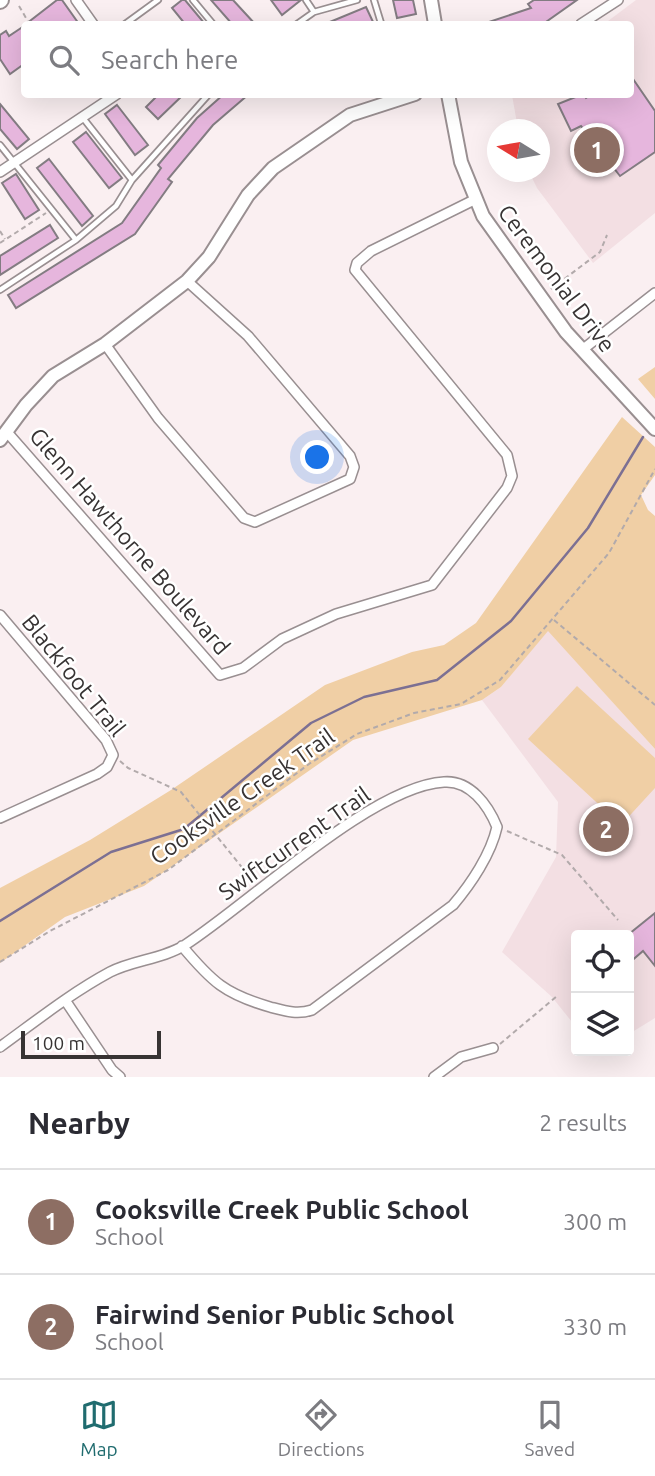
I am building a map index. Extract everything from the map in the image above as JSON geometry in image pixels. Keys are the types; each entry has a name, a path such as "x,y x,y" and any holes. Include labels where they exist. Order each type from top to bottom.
{"street":[{"path":"76,0 91,21"},
{"path":"431,0 434,21"},
{"path":"586,21 618,0"},
{"path":"0,172 111,98"},
{"path":"2,431 43,386 67,365 105,344 187,281 209,257 248,195 273,168 350,115 403,98"},
{"name":"Ceremonial Drive","path":"449,98 461,162 474,201 500,242 582,350 655,429"},
{"name":"Glenn Hawthorne Boulevard","path":"2,431 220,675 243,668 282,639 336,614 432,585 507,488 512,476 507,455 355,270 357,263 371,251 474,201"},
{"path":"105,344 158,418 244,518 255,522 350,479 354,467 350,456 248,336 187,281"},
{"path":"582,350 655,293"},
{"name":"Blackfoot Trail","path":"0,615 106,740 113,755 107,767 97,774 0,818"},
{"name":"Swiftcurrent Trail","path":"0,1047 65,1000 111,972 182,946 380,802 441,782 464,784 492,816 497,827"},
{"path":"182,946 210,979 225,991 293,1013 312,1010 453,905 471,881 495,838 497,827"},
{"path":"65,1000 112,1070 120,1077"},
{"path":"434,1077 461,1057 493,1048"}],"lane":[{"path":"129,21 158,0"},
{"path":"193,0 211,21"},
{"path":"306,0 314,12"},
{"path":"302,21 314,12 357,0"},
{"path":"374,0 380,21"},
{"path":"0,290 76,240 116,206 132,180 205,98"},
{"path":"82,117 132,180"},
{"path":"0,145 76,240"}],"path":[{"path":"19,6 28,21"},
{"path":"0,243 52,209"},
{"path":"0,231 6,239"},
{"path":"551,289 600,252 607,235"},
{"name":"Cooksville Creek Trail","path":"0,962 50,930 132,891 216,835 309,764 357,734 414,713 461,704 500,680 609,553 655,470"},
{"path":"554,620 655,705"},
{"path":"113,755 128,768 181,792 261,890"},
{"path":"497,827 562,855 618,920"},
{"path":"493,1048 510,1040 557,996"}],"shaded area":[{"path":"636,0 655,0 655,213 593,263 534,182 550,182 550,119 516,119 513,98 634,98 634,21 608,21"},
{"path":"655,367 655,399 638,379"},
{"path":"622,417 655,447 655,475 641,495 648,510 655,516 655,749 548,631 501,687 482,700 353,740 144,886 65,917 0,963 0,888 90,840 171,790 325,685 412,652 444,645 476,623"},
{"path":"548,630 655,749 655,1018 634,1031 634,930 571,930 571,1021 552,997 502,952 556,857 558,802 482,700 501,687"},
{"path":"577,686 655,758 655,788 621,825 528,739"}],"building":[{"path":"57,0 62,0 77,21 30,21"},
{"path":"185,0 202,21 183,21 172,8"},
{"path":"211,0 233,0 252,21 229,21"},
{"path":"271,0 301,0 282,15"},
{"path":"393,0 413,0 416,14 397,18"},
{"path":"534,0 577,0 547,21 492,21 531,8 528,4"},
{"path":"366,7 373,21 332,21"},
{"path":"21,28 21,66 10,74 0,59 0,35 6,31 9,36"},
{"path":"634,80 655,111 655,152 620,176 581,126 571,131 558,104 573,98 634,98"},
{"path":"155,98 180,98 158,119 146,107"},
{"path":"220,98 244,98 213,125 168,179 172,182 135,234 16,308 8,295 122,223 161,168 158,165 197,118"},
{"path":"0,104 29,139 17,149 0,129"},
{"path":"117,105 148,145 135,155 105,114"},
{"path":"86,132 122,178 109,188 73,142"},
{"path":"49,159 93,216 82,226 37,168"},
{"path":"16,174 39,210 25,219 2,183"},
{"path":"50,225 58,238 0,275 0,256"},
{"path":"655,913 655,966 643,951 634,959 634,930"}],"waterway":[{"path":"0,921 111,852 184,829 311,723 364,697 437,680 511,621 588,528 643,437"}],"place":[{"name":"Cooksville Creek Public School","path":"597,150"},
{"name":"Fairwind Senior Public School","path":"606,829"}]}
